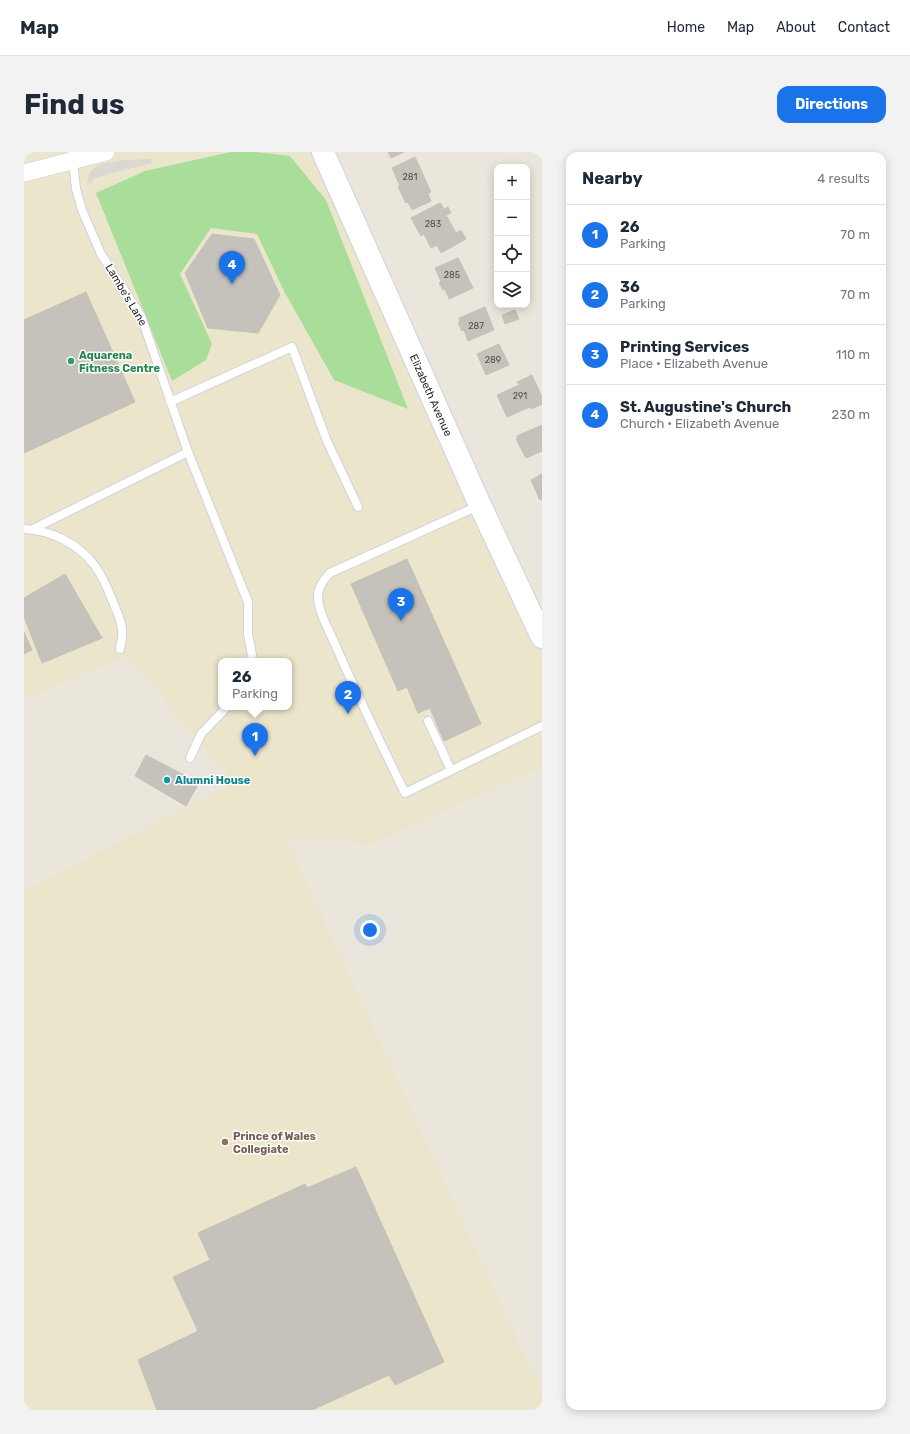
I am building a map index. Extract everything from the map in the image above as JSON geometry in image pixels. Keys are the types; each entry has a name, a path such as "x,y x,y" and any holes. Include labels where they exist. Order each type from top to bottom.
{"main road":[{"name":"Elizabeth Avenue","path":"323,152 480,505 542,637"}],"street":[{"path":"24,173 72,156 106,152"}],"lane":[{"name":"Lambe's Lane","path":"72,156 76,189 82,210 101,254 141,316 188,452 248,602 248,634 252,655 251,658"},
{"path":"170,402 292,347 327,440 358,507"},
{"path":"33,530 188,452"},
{"path":"480,505 330,573 325,577 320,585 318,596 320,610 405,793 542,726"},
{"path":"24,529 43,531 59,537 78,550 94,565 107,586 118,614 122,630 120,649"},
{"path":"190,758 201,734 223,710"},
{"path":"428,721 451,770"}],"shaded area":[{"path":"24,152 323,152 542,637 542,767 366,846 341,838 287,840 542,1393 542,1408 537,1410 24,1410 24,891 234,783 128,656 24,699"},
{"path":"150,159 152,163 107,174 94,179 91,183 87,183 89,174 100,164 124,160"}],"green space":[{"path":"231,152 256,152 290,156 326,200 408,409 334,380 284,291 257,234 211,228 180,274 212,344 206,360 172,381 96,193 145,171"}],"building":[{"path":"388,152 404,152 391,158"},
{"path":"415,157 431,192 428,194 431,201 412,210 408,202 406,203 398,187 400,186 392,168"},
{"path":"440,203 444,209 448,207 451,213 446,215 456,233 461,230 466,239 441,253 437,245 431,248 424,234 421,236 411,218"},
{"path":"212,234 254,239 280,295 258,333 208,328 185,273"},
{"path":"458,258 473,288 449,299 445,289 443,290 439,283 441,282 435,268"},
{"name":"Aquarena Fitness Centre","path":"86,292 135,402 24,453 24,320"},
{"path":"485,307 494,330 468,341 464,330 462,331 458,323 460,322 459,318"},
{"path":"515,310 519,319 505,324 502,315"},
{"path":"499,344 509,365 486,375 477,354"},
{"path":"532,375 542,397 542,404 531,409 530,407 507,417 497,395 519,385 517,382"},
{"path":"542,425 542,451 526,458 516,439 518,438 517,436"},
{"path":"542,474 542,499 540,500 531,480"},
{"path":"407,559 481,724 444,741 430,708 418,713 407,687 398,691 351,584"},
{"path":"65,574 102,638 42,663 24,617 24,598"},
{"path":"24,632 32,650 24,654"},
{"name":"Alumni House","path":"146,755 199,783 186,806 135,776"},
{"path":"356,1167 444,1362 395,1385 389,1375 312,1410 157,1410 138,1360 198,1331 173,1277 210,1260 198,1233 305,1184 307,1188"}],"place":[{"name":"St. Augustine's Church","path":"232,284"},
{"name":"Aquarena Fitness Centre","path":"71,361"},
{"name":"Printing Services","path":"401,621"},
{"name":"36","path":"348,714"},
{"name":"26","path":"255,756"},
{"name":"Alumni House","path":"167,780"},
{"name":"Prince of Wales Collegiate","path":"225,1142"}]}
